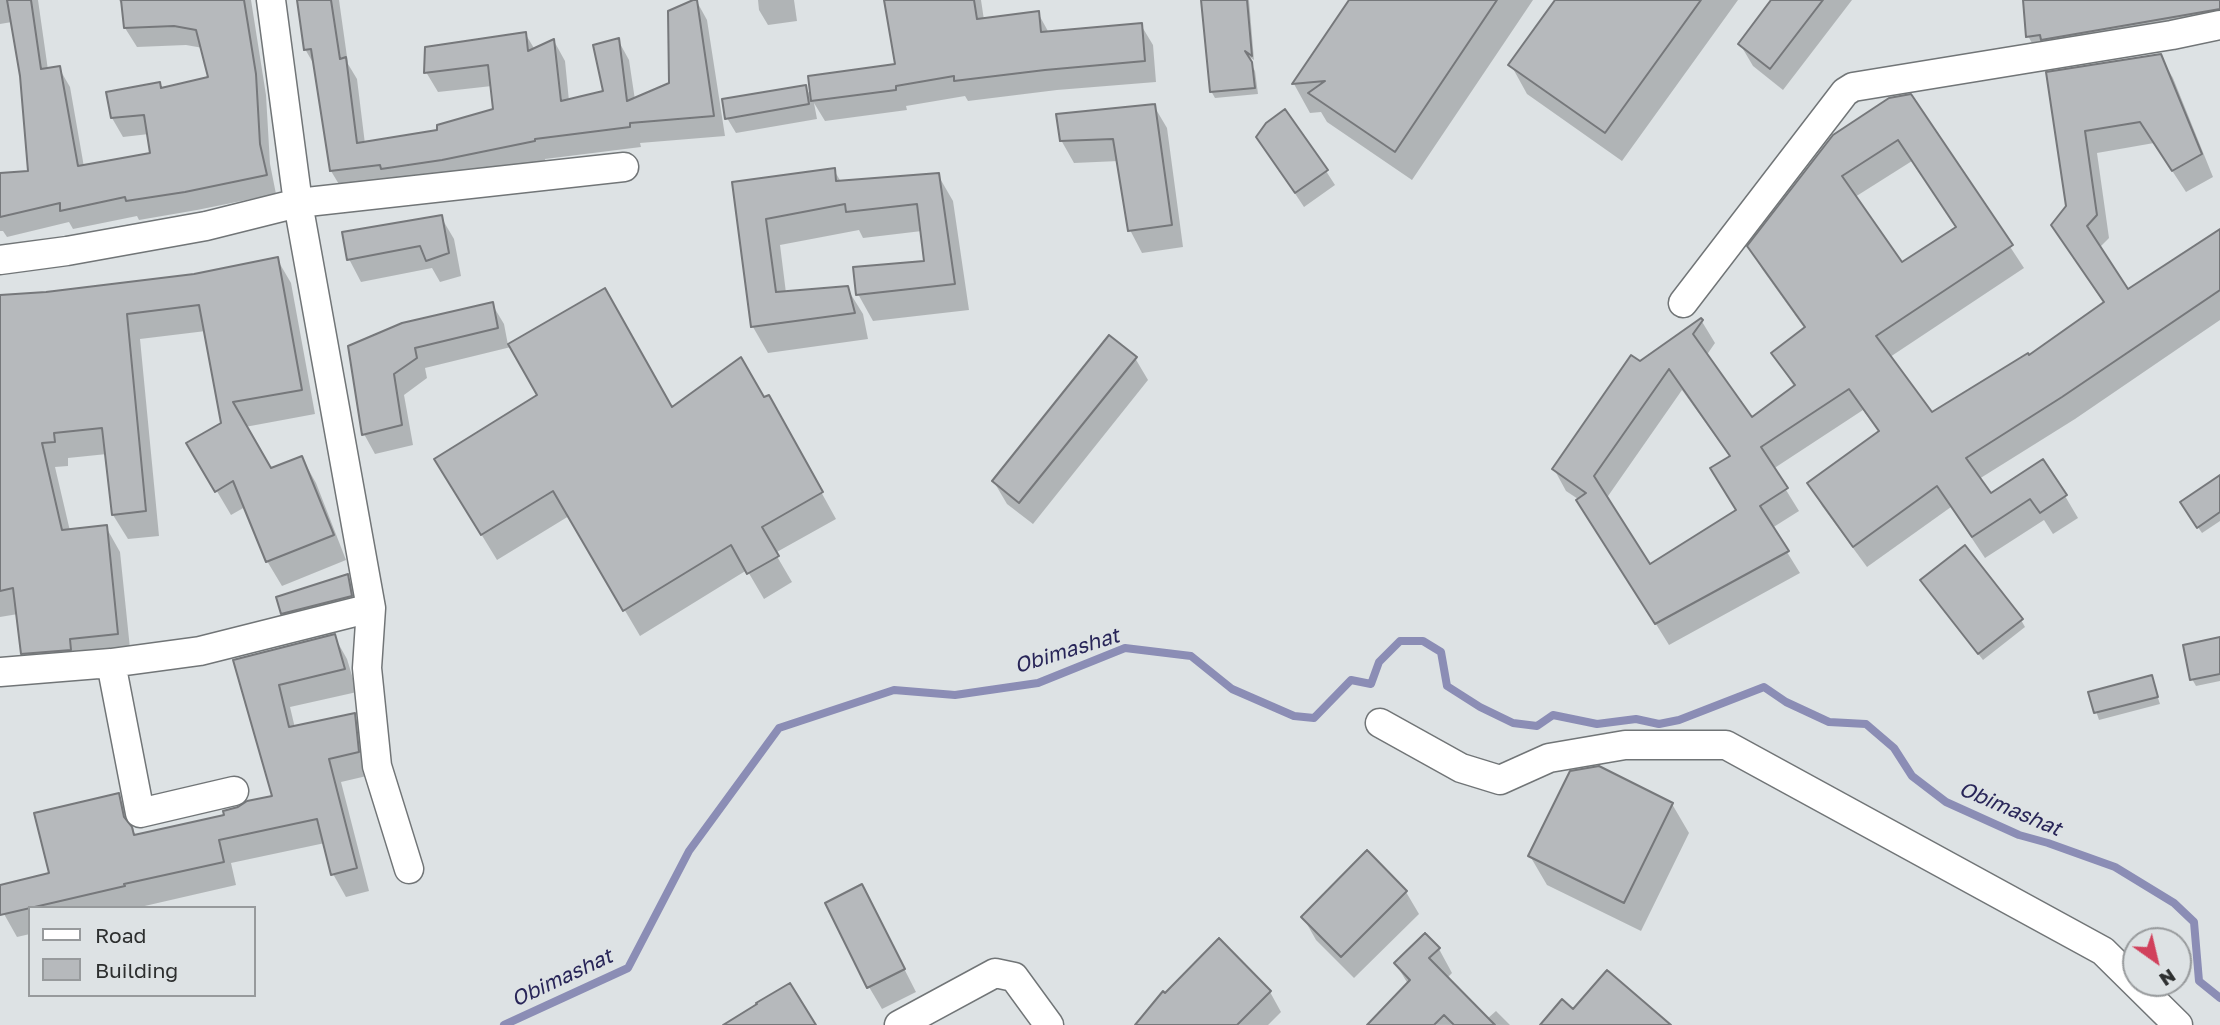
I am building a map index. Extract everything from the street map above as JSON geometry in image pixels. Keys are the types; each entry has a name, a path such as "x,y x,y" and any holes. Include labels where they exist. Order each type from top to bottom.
{"street":[{"path":"271,0 298,203 371,608 367,668 377,766 409,869"},
{"path":"1683,303 1845,92 1853,87 2220,25"},
{"path":"0,260 206,226 298,203 624,167"},
{"path":"0,672 111,663 200,650 371,608"},
{"path":"111,663 140,813 234,791"},
{"path":"1380,723 1461,768 1500,780 1549,758 1625,745 1726,745 2103,951 2178,1025"},
{"path":"899,1025 995,973 1014,977 1049,1025"}],"building":[{"path":"7,0 31,0 41,69 60,66 78,166 150,153 144,115 111,118 106,92 160,82 161,88 208,77 196,30 174,26 124,28 121,0 244,0 256,74 260,144 267,175 185,192 126,201 125,197 60,211 60,203 0,217 0,173 28,171 20,76"},
{"path":"297,0 331,0 340,59 346,57 357,143 437,130 437,125 493,109 488,65 424,73 425,47 526,32 528,51 554,39 561,101 603,91 593,45 619,38 627,101 669,83 668,11 693,0 697,0 714,116 630,123 630,127 535,139 442,160 381,169 380,165 330,171 311,49 304,50"},
{"path":"884,0 974,0 977,19 1039,11 1041,32 1142,23 1145,61 954,81 954,76 896,86 896,90 811,101 808,76 895,64"},
{"path":"1201,0 1247,0 1252,56 1245,51 1252,62 1255,88 1210,92"},
{"path":"1349,0 1497,0 1395,152 1308,93 1325,81 1292,84"},
{"path":"1555,0 1701,0 1605,133 1508,65"},
{"path":"1771,0 1823,0 1770,69 1738,44"},
{"path":"2023,0 2220,0 2220,9 2041,40 2040,35 2026,37"},
{"path":"2161,54 2202,154 2172,171 2140,122 2085,131 2097,215 2087,226 2128,289 2220,229 2220,290 1966,458 1991,493 2043,459 2067,495 2040,513 2030,499 1972,537 1937,486 1853,547 1807,483 1879,431 1849,389 1761,447 1788,488 1760,506 1789,551 1655,624 1576,500 1586,493 1552,469 1631,355 1640,361 1701,318 1703,320 1693,334 1752,417 1795,385 1771,353 1805,327 1747,246 1833,135 1889,98 1911,94 2013,245 1876,336 1932,412 2028,353 2029,355 2104,302 2051,225 2066,206 2046,72","holes":["1898,140 1956,227 1902,262 1842,176","1669,369 1730,456 1710,468 1736,510 1650,564 1594,476"]},
{"path":"806,85 809,104 725,119 722,99"},
{"path":"1155,104 1172,225 1128,231 1113,139 1060,141 1056,114"},
{"path":"1285,109 1328,170 1295,193 1256,137 1266,123"},
{"path":"835,168 836,181 939,173 955,284 856,295 853,267 924,261 917,204 846,212 845,204 766,219 776,292 848,286 855,313 751,327 732,182"},
{"path":"442,215 449,253 426,261 420,246 347,260 342,232"},
{"path":"278,257 302,390 233,402 271,468 302,456 334,535 266,562 233,481 215,492 186,443 221,423 199,305 127,314 146,511 112,515 102,428 54,433 55,442 42,443 62,530 107,525 118,634 70,639 71,650 21,654 13,588 0,591 0,295 194,274"},
{"path":"605,288 672,407 741,357 764,397 769,395 823,492 762,527 779,556 747,574 731,545 623,611 553,491 481,535 434,459 537,395 508,344"},
{"path":"493,302 498,328 415,348 417,358 394,374 402,425 362,435 348,346 402,323"},
{"path":"1109,335 1137,357 1019,503 992,481"},
{"path":"2220,475 2220,512 2197,528 2180,502"},
{"path":"1965,545 2023,619 1978,654 1920,580"},
{"path":"348,574 352,596 281,614 276,597"},
{"path":"335,634 345,669 279,685 289,727 355,713 359,752 329,759 357,868 331,875 317,819 219,840 224,862 39,906 28,906 28,909 0,915 0,885 49,873 34,813 119,793 124,817 132,827 134,835 224,815 223,811 247,801 272,796 233,660"},
{"path":"2220,637 2220,674 2190,680 2183,645"},
{"path":"2152,675 2158,697 2094,713 2088,692"},
{"path":"1599,766 1673,803 1624,903 1528,856 1570,771"},
{"path":"1367,850 1407,891 1341,957 1301,917"},
{"path":"862,884 905,969 867,988 825,903"},
{"path":"1425,933 1440,948 1429,958 1495,1025 1454,1025 1444,1015 1434,1025 1367,1025 1410,980 1394,963"},
{"path":"1219,938 1271,991 1237,1025 1135,1025 1163,991 1165,993"},
{"path":"1607,970 1671,1025 1540,1025 1562,999 1573,1009"},
{"path":"790,983 816,1025 723,1025 756,1003"}],"waterway":[{"name":"Obimashat","path":"504,1025 628,968 689,851 779,728 894,690 955,695 1038,683 1125,648 1191,656 1232,689 1294,716 1314,718 1351,680 1371,684 1379,662 1400,641 1423,641 1441,652 1447,686 1480,707 1513,723 1537,726 1553,715 1597,724 1636,719 1659,724 1679,720 1764,687 1786,702 1829,722 1866,724 1894,748 1912,776 1946,802 2019,835 2115,867 2174,903 2194,922 2199,981 2220,998"}]}
